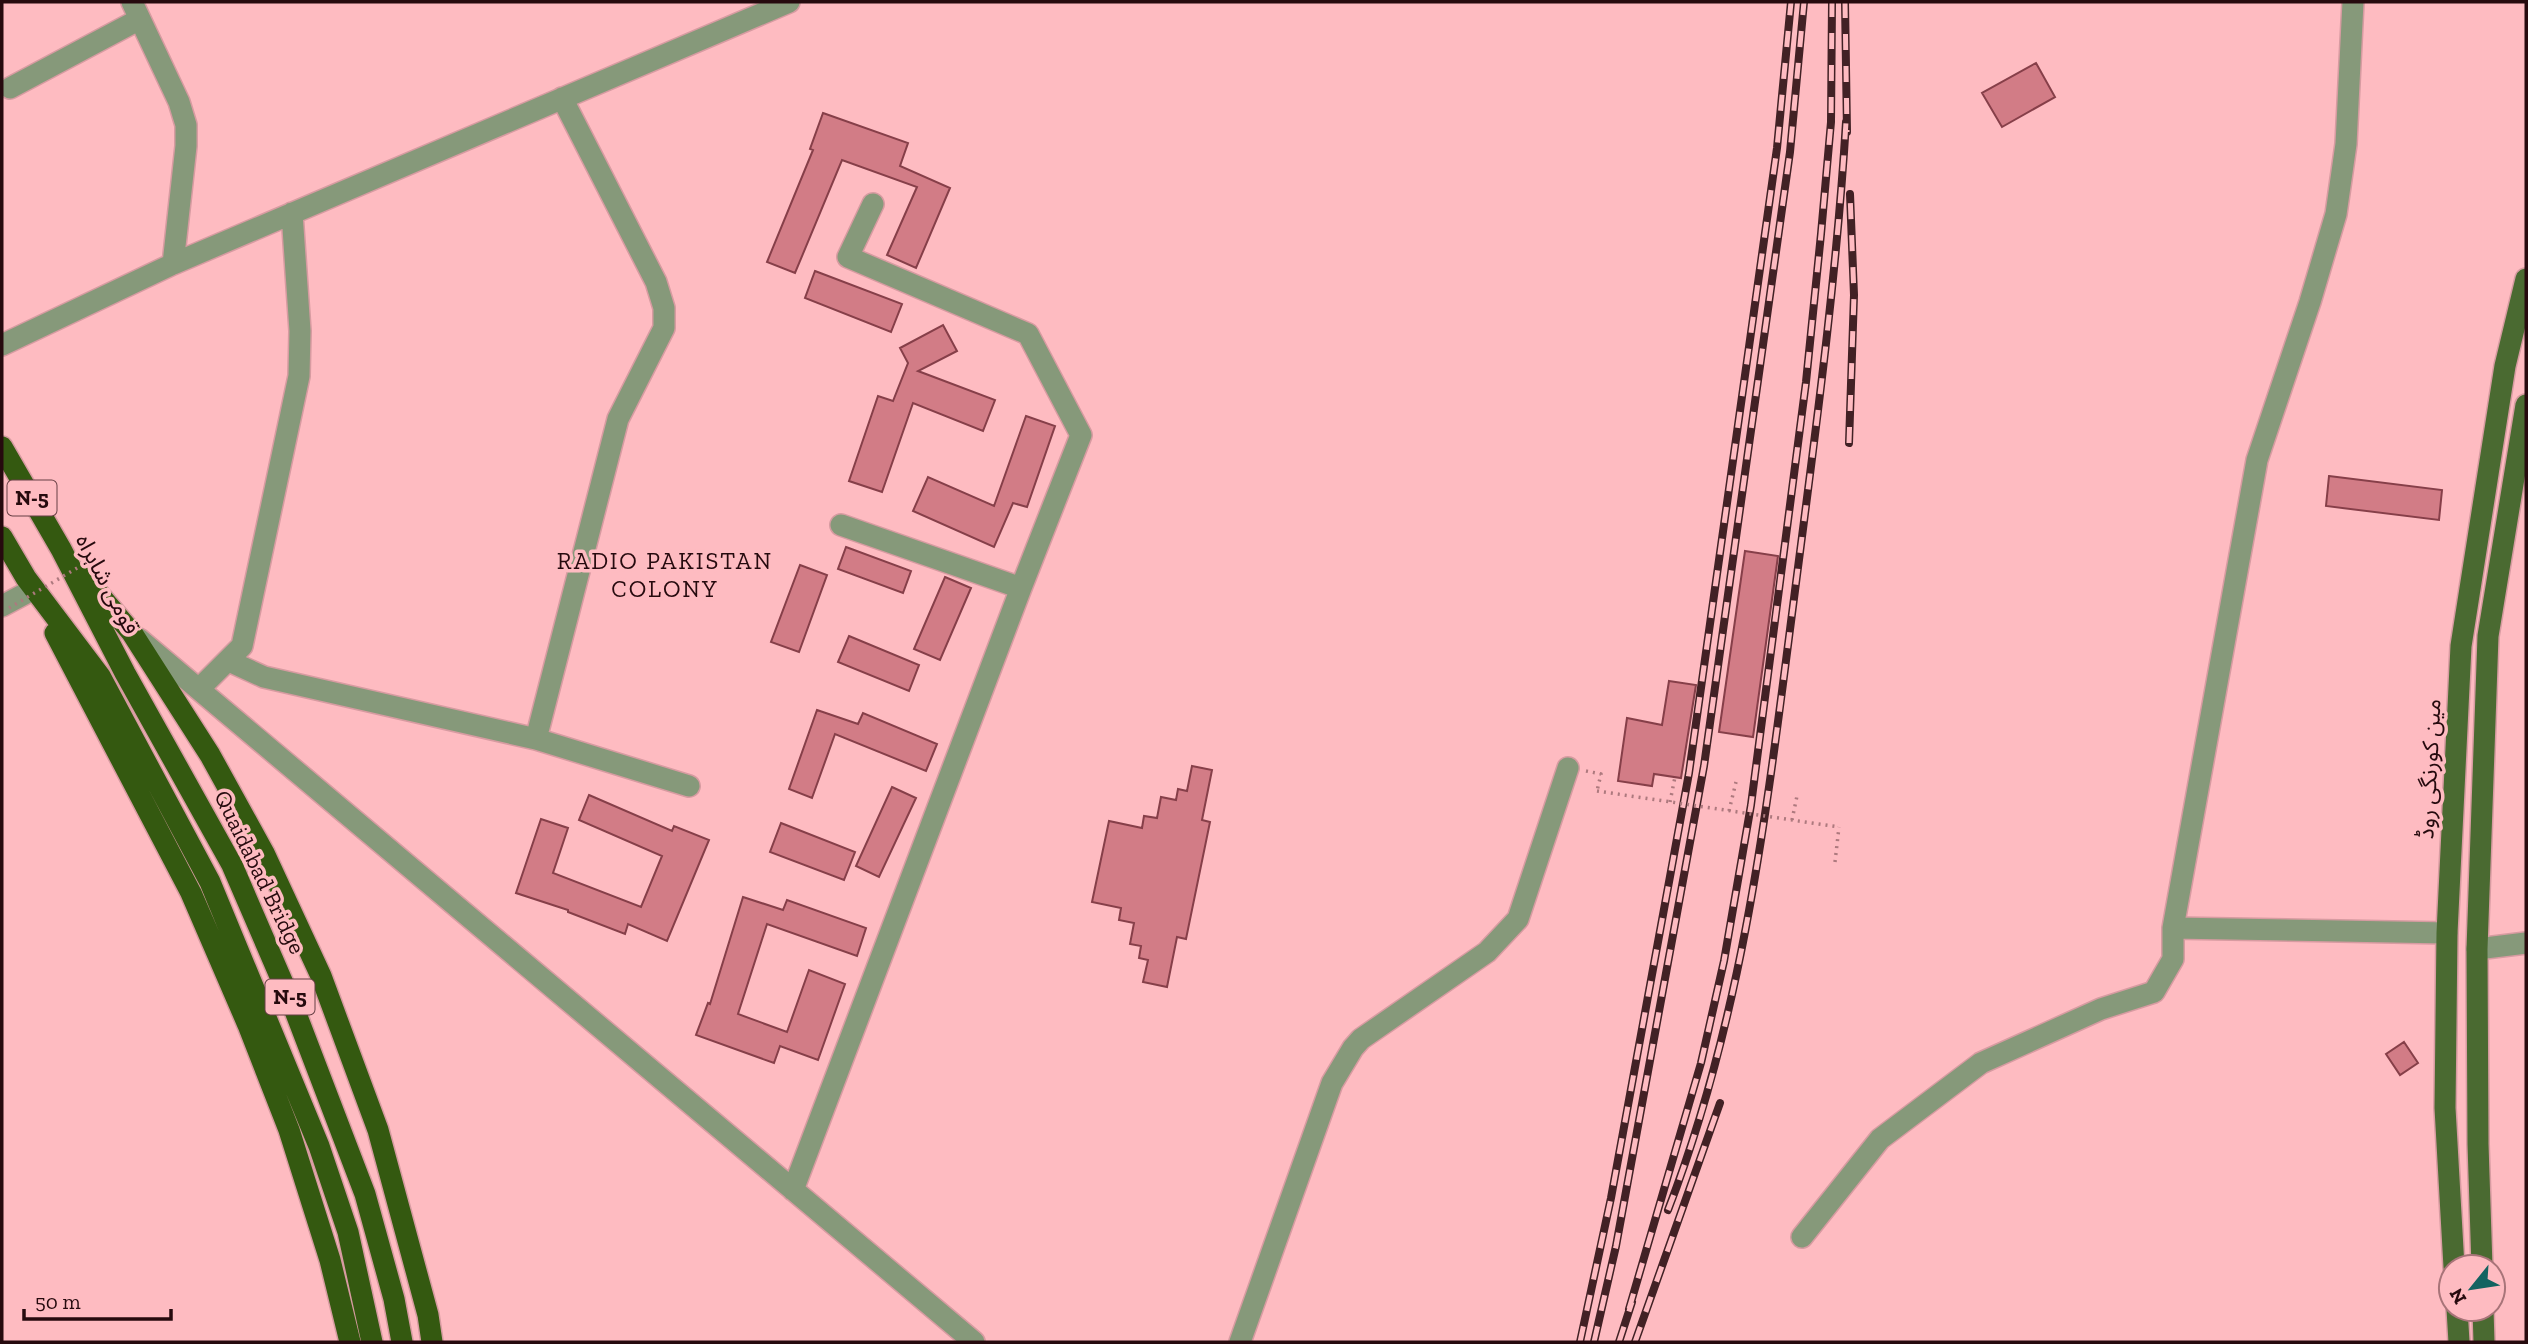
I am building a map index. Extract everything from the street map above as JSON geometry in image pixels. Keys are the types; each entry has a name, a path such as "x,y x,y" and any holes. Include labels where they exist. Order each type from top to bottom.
{"highway":[{"name":"قومی شاہراہ","path":"2,447 61,549 125,673"},
{"name":"N-5","path":"2,537 29,584 100,676 210,882 318,1146 348,1232 372,1342"},
{"path":"61,549 132,634 224,780 264,853 321,976 378,1130 428,1315 432,1342"},
{"path":"29,584 191,893 243,1013 289,1130 330,1260 350,1342"},
{"name":"Quaidabad Bridge","path":"125,673 232,865 295,1011 365,1194 394,1299 402,1342"}],"main road":[{"name":"مین کورنگی روڈ","path":"2453,1253 2445,1108 2447,933 2461,646 2505,366 2526,279"},
{"path":"2482,1253 2477,950 2487,636 2526,405"},
{"path":"2458,1323 2459,1342"},
{"path":"2483,1323 2484,1342"}],"street":[{"path":"2,345 173,264 789,2"},
{"path":"1802,1237 1880,1139 1981,1063 2101,1009 2154,992 2173,959 2173,928 2257,460 2310,302 2336,214 2346,144 2353,2"},
{"path":"10,88 136,10 186,125 173,264"},
{"path":"537,739 618,419 664,328 664,307 656,282 562,98"},
{"path":"793,1190 1021,588 1082,435 1028,334 848,257 873,204"},
{"path":"199,690 242,646 299,376 300,331 292,213"},
{"path":"841,525 1021,588"},
{"path":"6,607 29,584"},
{"path":"132,634 974,1342"},
{"path":"229,661 264,677 537,739 689,786"},
{"path":"1240,1342 1332,1083 1340,1069 1362,1040 1487,952 1518,919 1568,768"},
{"path":"2173,928 2447,933"},
{"path":"2477,950 2526,943"}],"path":[{"path":"6,607 89,561"},
{"path":"1601,774 1597,791 1839,827 1835,862"},
{"path":"1670,802 1675,777"},
{"path":"1729,811 1736,782"},
{"path":"1792,820 1797,796"}],"building":[{"path":"2036,63 2055,97 2002,127 1982,93"},
{"path":"823,113 908,143 900,166 950,188 916,268 887,255 917,187 842,160 795,273 767,262 813,150 810,149"},
{"path":"815,271 902,304 891,332 805,298"},
{"path":"943,325 957,351 918,371 995,400 983,431 913,403 882,492 849,481 878,396 893,401 908,363 900,348"},
{"path":"1026,416 1055,426 1027,507 1013,503 994,547 913,511 928,477 994,506"},
{"path":"2329,476 2442,490 2439,520 2326,506"},
{"path":"846,547 911,571 903,593 838,569"},
{"path":"1745,551 1778,556 1753,737 1719,732"},
{"path":"800,565 827,575 799,652 771,642"},
{"path":"945,577 971,588 940,660 914,649"},
{"path":"849,636 919,665 909,691 838,662"},
{"path":"1669,681 1696,685 1681,778 1654,774 1652,786 1618,781 1627,718 1662,725"},
{"path":"817,710 858,724 863,713 937,744 926,771 835,734 812,798 789,789"},
{"path":"1192,766 1212,770 1202,820 1210,822 1186,939 1177,937 1167,987 1143,982 1148,960 1139,958 1141,946 1130,944 1134,923 1119,920 1121,908 1092,902 1109,821 1142,828 1144,816 1157,818 1161,797 1176,800 1178,789 1187,791"},
{"path":"892,787 916,798 879,877 856,866"},
{"path":"589,795 672,831 674,826 709,840 667,941 628,924 625,934 568,910 516,893 541,819 568,828 553,873 641,907 662,856 579,820"},
{"path":"781,823 855,852 844,880 770,852"},
{"path":"743,897 783,910 787,900 866,928 857,956 767,924 738,1014 787,1032 809,970 845,984 818,1060 780,1046 774,1063 696,1035 708,1003 710,1004"},
{"path":"2404,1042 2418,1063 2400,1075 2386,1054"}],"railway":[{"path":"1580,1342 1611,1198 1689,773 1777,148 1791,2"},
{"path":"1594,1342 1616,1246 1704,766 1790,152 1804,2"},
{"path":"1629,1309 1701,1063 1724,961 1751,805 1806,382 1821,234 1831,122 1832,2"},
{"path":"1845,2 1847,132"},
{"path":"1668,1210 1694,1138 1715,1065 1733,991 1761,841 1823,368 1846,122"},
{"path":"1849,443 1854,295 1850,194"},
{"path":"1635,1342 1720,1103"},
{"path":"1619,1342 1632,1302"}],"district":[{"name":"RADIO PAKISTAN COLONY","path":"665,575"}]}
